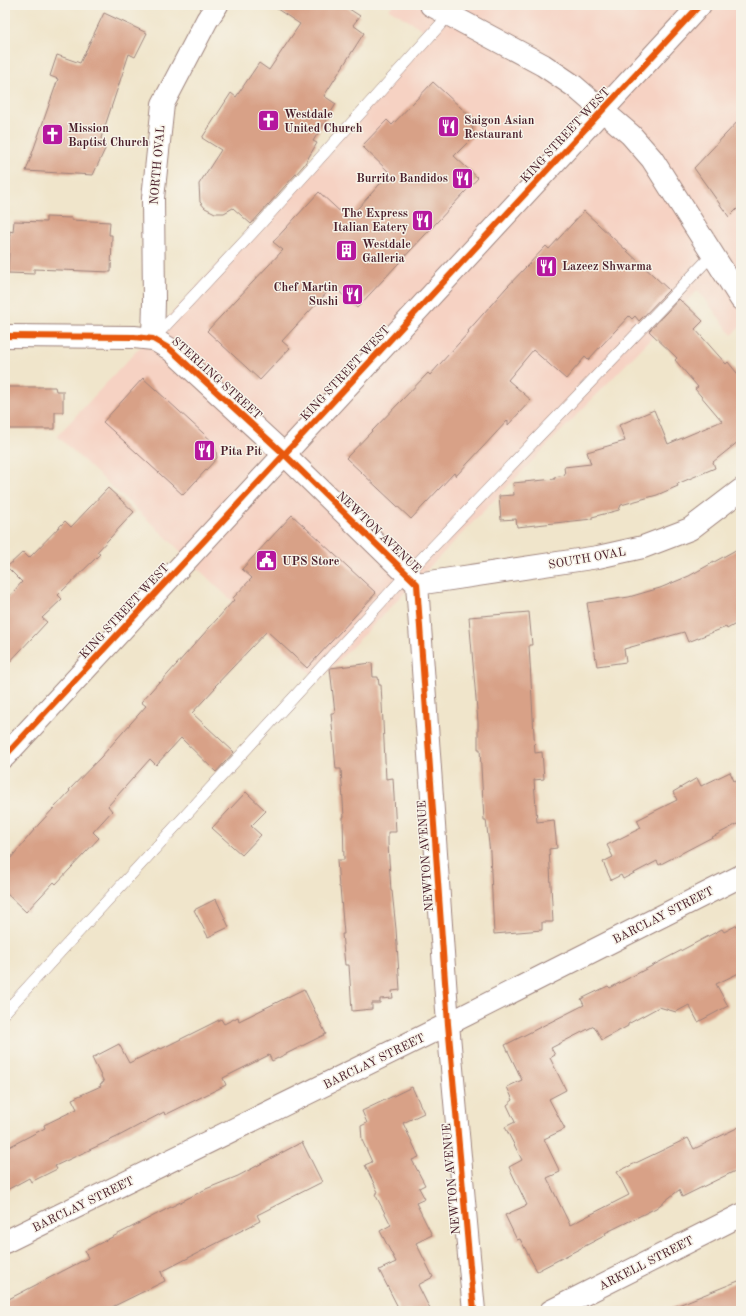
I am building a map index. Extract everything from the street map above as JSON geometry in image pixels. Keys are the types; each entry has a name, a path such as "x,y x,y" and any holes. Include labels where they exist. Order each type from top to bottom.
{"street":[{"name":"NORTH OVAL","path":"153,339 153,198 163,104 216,5"},
{"name":"KING STREET WEST","path":"5,756 700,5"},
{"path":"440,10 543,65 574,86 631,135 652,159 741,299"},
{"name":"STERLING STREET","path":"5,336 97,336 153,339 170,349 285,455"},
{"name":"NEWTON AVENUE","path":"285,455 412,579 448,1024 474,1311"},
{"name":"SOUTH OVAL","path":"412,579 598,557 643,547 690,529 741,490"},
{"name":"BARCLAY STREET","path":"5,1242 448,1024 741,876"},
{"name":"ARKELL STREET","path":"551,1311 741,1215"}],"lane":[{"path":"153,339 261,223 440,10"},
{"path":"5,1012 412,579 713,254"}],"shaded area":[{"path":"393,5 741,5 741,326 732,335 698,290 319,681 57,436 432,35 389,9"}],"building":[{"name":"Westdale United Church","path":"271,5 343,5 360,16 353,25 364,33 324,96 336,104 313,141 317,143 304,165 251,224 233,208 224,213 215,213 205,208 200,202 199,184 221,150 202,138 231,93 236,97 259,63 269,70 300,24"},
{"path":"104,13 147,33 135,57 129,54 101,138 105,149 93,175 26,171 58,79 50,76 57,55 80,63"},
{"path":"433,82 472,118 473,137 454,156 478,178 357,308 333,286 282,341 290,348 260,380 207,331 283,250 273,242 319,192 348,219 390,173 362,146 387,120 392,125"},
{"path":"741,118 741,205 729,217 694,168"},
{"path":"584,211 669,290 639,321 635,316 632,319 629,316 588,360 585,357 566,379 533,350 508,380 531,400 508,425 508,420 456,476 454,473 411,519 346,458 428,373 430,375 506,288 546,246 549,249"},
{"path":"46,217 110,222 109,235 112,235 111,272 34,269 34,274 8,273 10,231 13,232 14,221 46,222"},
{"path":"679,299 703,321 695,329 726,364 728,362 741,378 741,444 739,441 713,462 715,468 677,484 678,486 657,495 621,505 619,510 592,517 592,519 517,527 516,519 501,520 499,496 514,495 513,483 555,479 554,477 565,475 564,467 591,464 587,452 625,441 619,425 654,410 668,444 722,421 695,389 698,387 675,360 677,358 649,331"},
{"path":"143,378 215,444 217,458 183,495 103,422"},
{"path":"5,387 55,387 56,391 63,391 63,412 55,412 55,429 5,429"},
{"path":"108,488 134,512 97,552 100,554 58,595 62,599 42,618 47,622 5,667 5,601 22,582 7,567 23,552 29,558 65,521 71,527"},
{"path":"292,515 376,593 307,668 267,631 215,686 216,687 192,713 234,752 216,772 181,738 156,765 150,759 108,806 112,811 93,832 99,838 56,884 54,882 26,912 5,892 5,865 39,824 70,791 69,790 101,757 146,706 141,702 159,682 160,683 234,600 233,598 252,578 242,569"},
{"path":"741,547 741,621 727,629 726,627 688,642 684,632 624,649 626,662 597,666 587,603 629,597 660,588 689,576"},
{"path":"529,612 532,645 529,645 535,753 542,752 544,779 534,780 537,822 554,820 557,848 549,849 553,922 542,922 542,930 494,934 490,852 486,820 484,820 480,749 478,749 478,722 469,617"},
{"path":"372,663 373,677 378,677 379,685 381,685 386,779 393,778 396,832 388,832 388,844 400,990 392,991 393,998 380,999 380,1003 372,1003 372,1009 352,1011 349,965 345,965 342,934 344,934 337,860 344,860 344,817 341,769 336,769 331,713 335,713 330,668"},
{"path":"730,772 734,781 741,778 741,822 659,865 657,861 623,879 621,875 611,880 603,862 613,857 607,845 641,828 637,820 677,800 673,792 697,778 701,786"},
{"path":"246,792 266,811 251,826 261,835 242,855 212,828"},
{"path":"216,899 229,927 208,937 194,910"},
{"path":"741,923 741,972 716,984 728,1006 698,1022 689,1005 676,1012 659,1007 602,1040 594,1026 551,1048 555,1055 550,1058 566,1090 549,1099 565,1129 544,1139 560,1172 547,1178 570,1225 629,1195 617,1172 688,1138 694,1149 741,1126 741,1168 682,1197 679,1190 656,1208 605,1233 606,1235 537,1271 520,1239 517,1240 505,1215 527,1205 509,1167 522,1160 505,1127 515,1122 507,1105 513,1100 507,1087 522,1080 505,1045 584,1005 581,999 608,986 610,988 722,929 724,932"},
{"path":"304,989 326,1034 272,1061 269,1055 223,1078 226,1085 165,1115 164,1112 117,1137 55,1166 57,1169 31,1182 29,1178 5,1191 5,1149 45,1128 44,1125 77,1109 72,1099 101,1086 100,1084 104,1082 92,1058 119,1044 129,1063 221,1019 224,1024 238,1017 239,1021"},
{"path":"412,1087 424,1113 403,1123 419,1157 412,1160 425,1185 419,1188 425,1199 416,1203 432,1235 416,1243 433,1277 418,1285 431,1311 400,1311 379,1270 396,1262 380,1231 391,1225 375,1194 378,1192 365,1165 372,1162 362,1140 361,1126 367,1123 362,1111"},
{"path":"302,1142 322,1182 257,1215 260,1221 161,1272 165,1281 104,1311 5,1311 5,1301 88,1258 85,1251 206,1189 238,1176"},
{"path":"741,1280 741,1311 666,1311 666,1310"}],"cycle path":[{"path":"5,756 700,5"},
{"path":"5,336 134,337 153,339 170,349 285,455 417,584 448,1024 474,1311"}],"place":[{"name":"Westdale United Church","path":"269,121"},
{"name":"Saigon Asian Restaurant","path":"449,127"},
{"name":"Mission Baptist Church","path":"52,135"},
{"name":"Burrito Bandidos","path":"463,178"},
{"name":"The Express Italian Eatery","path":"423,220"},
{"name":"Westdale Galleria","path":"346,251"},
{"name":"Lazeez Shwarma","path":"546,266"},
{"name":"Chef Martin Sushi","path":"353,294"},
{"name":"Pita Pit","path":"204,451"},
{"name":"UPS Store","path":"266,561"}]}
